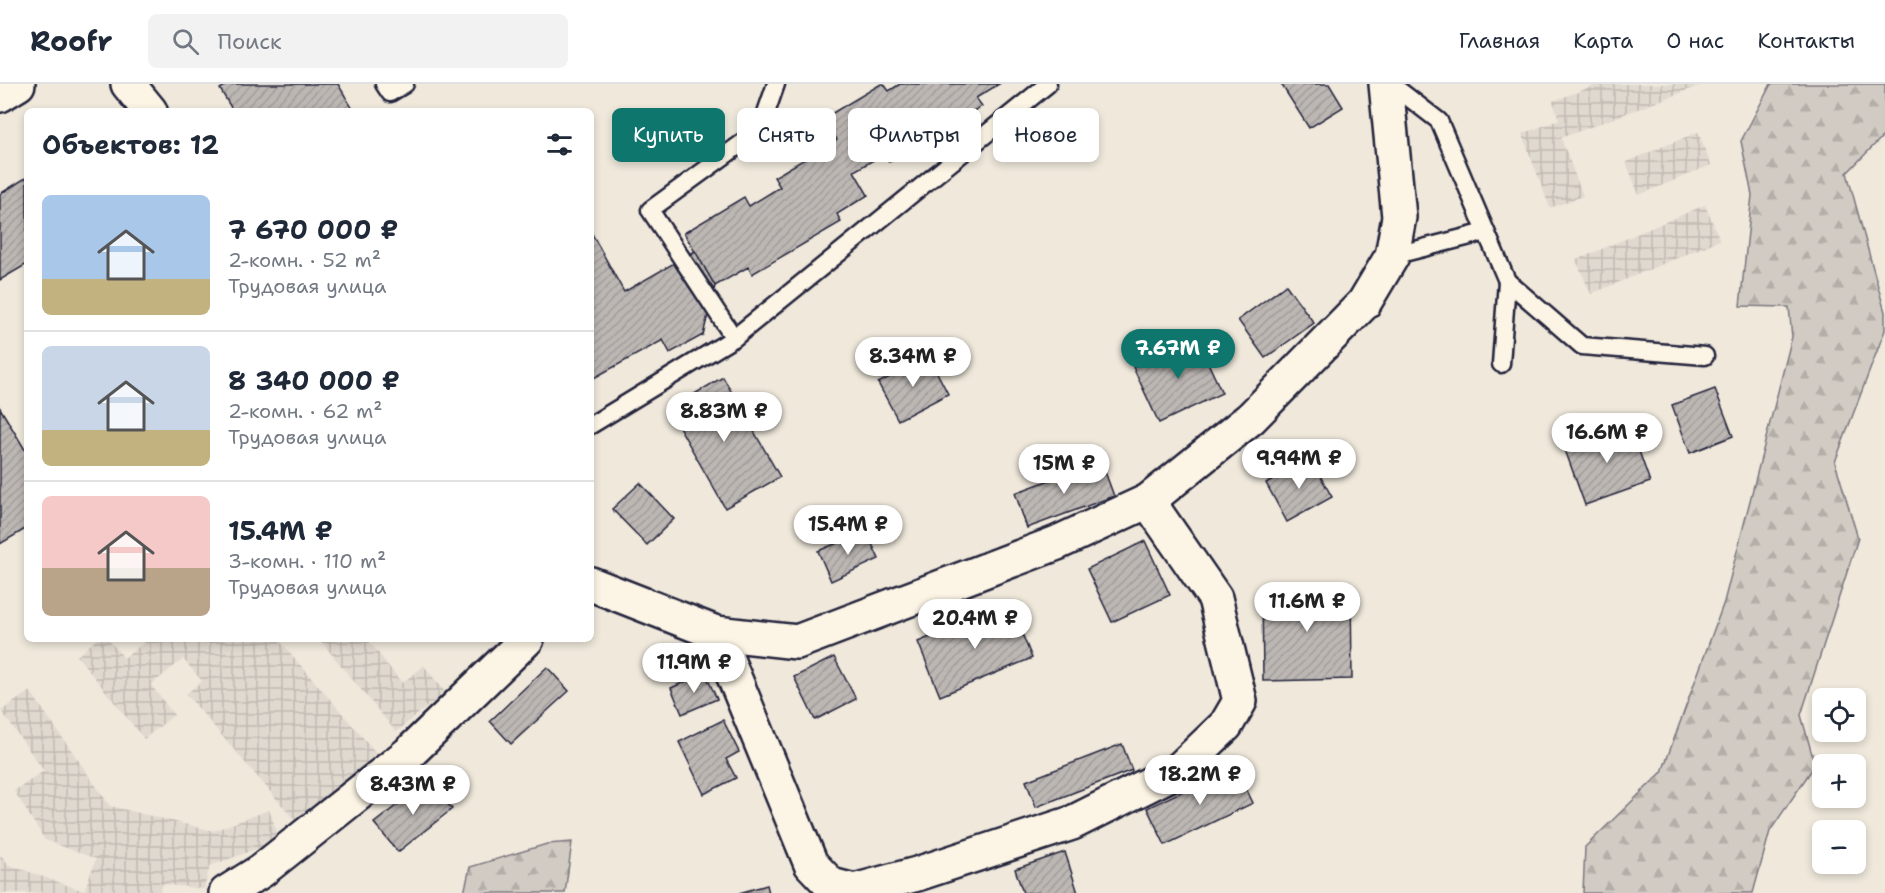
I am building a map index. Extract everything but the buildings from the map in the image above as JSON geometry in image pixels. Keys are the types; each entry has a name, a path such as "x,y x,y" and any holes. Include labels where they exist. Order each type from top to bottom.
{"street":[{"path":"0,96 18,84"},
{"path":"128,84 148,108"},
{"path":"594,585 716,633 797,642 1057,543 1148,501 1251,418 1364,303 1392,256 1399,217 1386,84"},
{"path":"716,633 811,864 831,885 854,891 917,874 1072,823 1180,769 1226,725 1240,701 1215,598 1148,501"},
{"path":"226,893 261,871 408,754 524,642"}],"lane":[{"path":"384,84 390,93 405,84"},
{"path":"734,338 650,210 760,130 776,84"},
{"path":"1391,84 1439,121 1507,280 1582,346 1705,356"},
{"path":"594,423 734,338 1043,85"},
{"path":"1392,256 1486,232"},
{"path":"1501,364 1507,280"}],"shaded area":[{"path":"1599,84 1704,84 1561,138 1583,196 1550,208 1522,134 1559,120 1553,101"},
{"path":"1698,132 1711,165 1639,195 1626,162"},
{"path":"1705,205 1720,240 1591,294 1576,260"},
{"path":"93,642 111,642 124,658 145,642 281,642 378,755 299,825 186,694 202,681 183,659 151,685 174,715 144,739 77,656"},
{"path":"321,642 369,642 402,683 424,666 445,692 396,732"},
{"path":"30,691 110,806 213,831 269,810 280,840 210,866 204,889 162,884 160,893 0,893 0,854 9,865 84,891 96,859 45,840 14,791 44,771 1,711"}],"green space":[{"path":"1771,84 1885,84 1885,134 1847,173 1885,312 1885,330 1835,462 1858,538 1801,715 1812,754 1812,769 1770,831 1753,893 1583,893 1585,847 1662,772 1724,602 1792,337 1789,307 1740,306 1752,195 1741,141"},
{"path":"572,842 565,893 464,893 470,867 547,844"}]}
